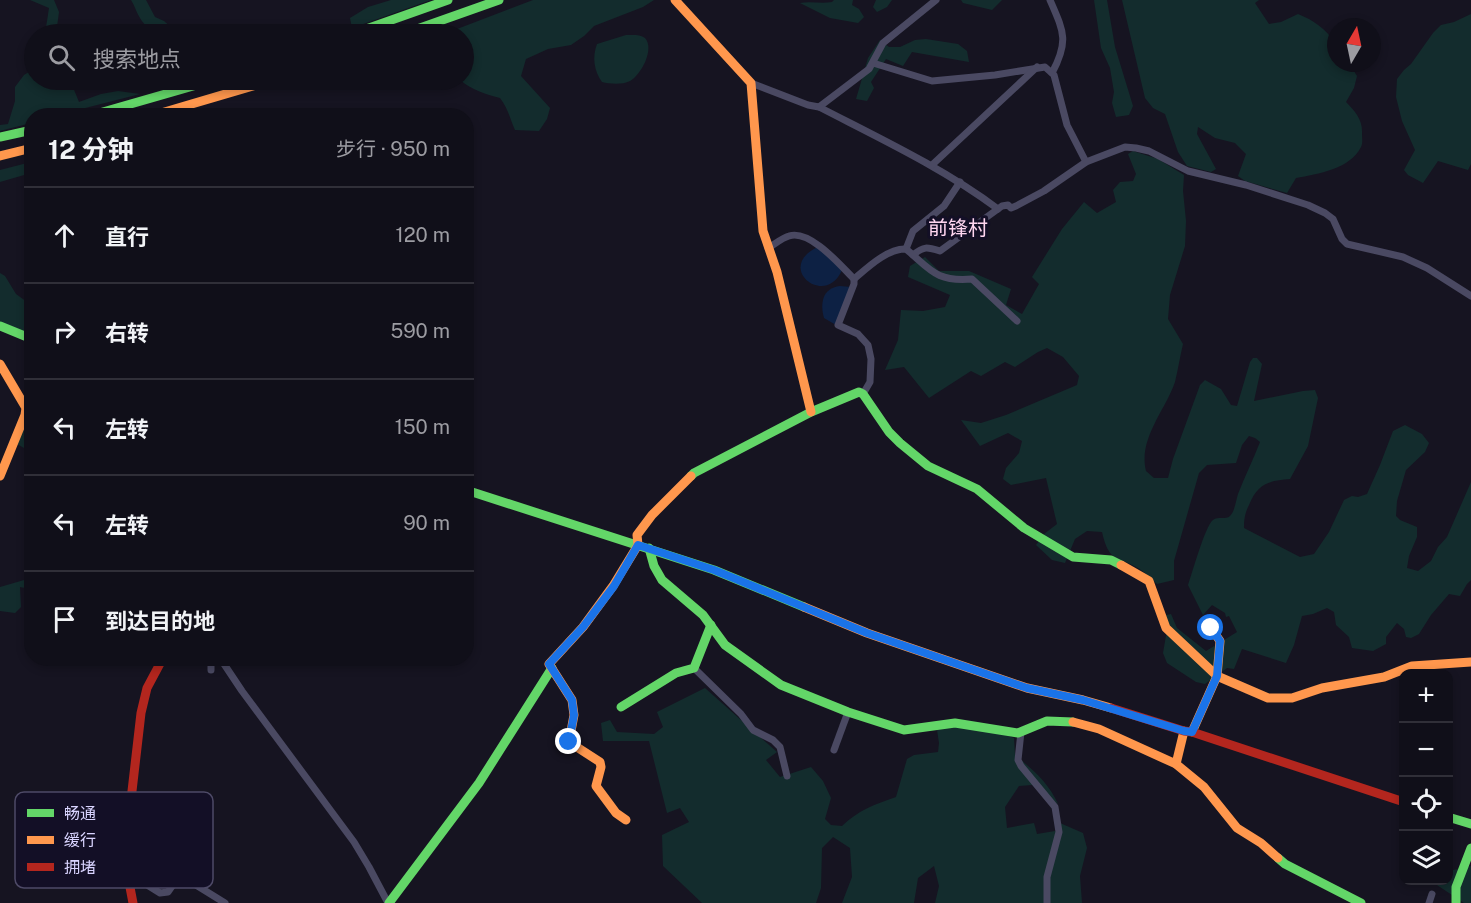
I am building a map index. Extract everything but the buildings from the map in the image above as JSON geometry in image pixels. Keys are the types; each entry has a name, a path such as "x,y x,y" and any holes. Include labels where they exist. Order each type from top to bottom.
{"main road":[{"path":"380,24 448,0"},
{"path":"431,24 499,0"},
{"path":"675,0 751,83 763,231 777,272 811,412"},
{"path":"117,108 179,90"},
{"path":"178,108 239,90"},
{"path":"0,137 24,131"},
{"path":"0,156 24,150"},
{"path":"0,326 24,336"},
{"path":"0,364 24,405"},
{"path":"626,820 616,813 596,786 601,767 600,762 569,742 574,715 572,700 549,664 583,627 614,586 638,545 637,535 652,515 694,473 811,412 859,392 864,394 889,432 928,466 977,489 1024,528 1073,556 1111,560 1149,581 1166,628 1217,676 1268,698 1292,698 1322,688 1384,676 1412,666 1471,662"},
{"path":"0,476 24,425"},
{"path":"474,493 714,570 867,633 1027,688 1083,700 1188,731 1399,799"},
{"path":"649,548 654,566 662,580 703,615 725,645 781,685 848,712 904,730 955,723 1018,733 1047,721 1069,721 1099,729 1176,764 1204,787 1237,828 1261,843 1285,864 1361,903"},
{"path":"621,707 676,673 694,668 711,625"},
{"path":"1176,764 1188,731 1217,676 1220,641 1211,628"},
{"path":"132,792 141,713 151,680 160,666"},
{"path":"388,903 479,783 552,668"},
{"path":"1453,818 1471,824"},
{"path":"1456,903 1456,887 1471,848"},
{"path":"130,888 133,903"}],"street":[{"path":"819,107 869,69 883,43 936,0"},
{"path":"1050,0 1060,22 1063,39 1061,57 1053,73"},
{"path":"873,63 932,81 1045,67 1053,73 1067,125 1086,162"},
{"path":"932,165 1037,67"},
{"path":"751,83 819,107 932,165 998,209"},
{"path":"913,255 928,247 940,251 1002,206 1008,205 1011,208 1016,206 1044,191 1086,162 1125,147 1149,151 1188,171 1246,185 1308,205 1333,219 1342,239 1347,244 1403,257 1426,268 1471,296"},
{"path":"906,249 914,231 944,206 960,182"},
{"path":"768,249 788,236 802,237 828,252 854,279"},
{"path":"864,394 870,382 871,359 868,345 858,334 838,325 854,279 871,265 898,249 906,249 936,275 946,279 972,279 1017,321"},
{"path":"226,666 354,842 388,903"},
{"path":"694,668 741,714 753,730 773,740 780,747 787,776"},
{"path":"834,750 848,712"},
{"path":"1022,732 1018,760 1055,807 1059,832 1047,877 1047,903"},
{"path":"152,888 160,893 168,892 171,888"},
{"path":"201,888 225,903"},
{"path":"1428,903 1432,894"}],"green space":[{"path":"30,0 54,0 59,12 57,24 47,24 49,8"},
{"path":"131,0 146,0 155,17 167,24 145,24"},
{"path":"391,0 431,0 363,24 351,24 350,18 368,7"},
{"path":"533,0 654,0 643,7 594,26 571,45 548,49 526,59 521,76 550,108 547,119 539,131 515,130 500,98 474,88 474,24 470,24"},
{"path":"834,0 853,0 852,5 859,9 864,17 858,23 830,18 800,3 828,3"},
{"path":"876,0 892,0 887,7 877,12 873,7"},
{"path":"961,0 1002,0 992,10 963,3"},
{"path":"1094,0 1107,0 1115,47 1133,106 1129,115 1116,117 1112,103 1114,92 1110,68 1101,48"},
{"path":"1122,0 1259,0 1255,3 1269,24 1281,22 1298,14 1324,29 1327,33 1327,72 1355,72 1357,76 1354,88 1346,102 1360,120 1361,147 1349,161 1333,169 1296,178 1287,193 1245,181 1238,176 1246,154 1235,143 1215,138 1198,127 1197,134 1216,169 1211,172 1187,166 1178,152 1165,114 1153,108 1145,98"},
{"path":"1471,14 1471,164 1468,170 1438,161 1423,183 1408,175 1404,170 1415,150 1402,121 1396,97 1397,79 1441,25"},
{"path":"626,35 641,36 648,43 648,55 642,68 630,81 616,84 602,82 595,64 597,44"},
{"path":"926,39 958,44 967,51 969,62 912,52 903,66 886,59 871,82 874,88 867,101 856,99 868,58 880,40 889,47 900,47 915,40"},
{"path":"24,75 24,90 74,90 79,102 118,91 140,94 85,108 24,108 24,125 0,131 0,125 8,124 15,101 15,87"},
{"path":"1133,151 1158,159 1184,175 1186,221 1185,246 1170,295 1168,319 1183,344 1171,393 1149,436 1145,459 1146,471 1154,478 1168,478 1200,385 1205,380 1221,389 1231,405 1237,406 1250,362 1253,358 1257,358 1262,364 1254,401 1315,390 1318,398 1308,446 1290,479 1270,482 1256,492 1244,522 1244,528 1300,557 1314,554 1329,532 1344,500 1352,496 1367,494 1393,431 1405,425 1422,434 1429,443 1425,452 1406,470 1397,501 1396,516 1417,527 1417,537 1407,568 1418,571 1431,561 1438,547 1447,537 1471,482 1471,580 1460,596 1449,594 1419,634 1411,638 1406,637 1404,629 1397,623 1386,637 1386,644 1373,651 1352,648 1349,637 1336,625 1334,612 1327,608 1302,616 1286,663 1242,649 1234,669 1227,668 1205,684 1196,682 1167,663 1163,653 1168,624 1166,615 1171,614 1177,628 1206,651 1237,632 1229,616 1226,617 1225,613 1212,605 1203,615 1188,585 1210,524 1215,519 1226,518 1232,514 1260,442 1249,436 1242,445 1236,463 1207,465 1199,473 1174,561 1174,580 1157,584 1141,570 1110,553 1102,532 1087,531 1075,539 1065,563 1052,560 1036,545 1044,534 1057,524 1046,478 1011,485 1003,479 1006,468 1019,453 1022,441 1008,433 980,446 961,420 981,423 1077,385 1079,376 1063,357 1047,348 1015,367 1005,362 981,376 971,371 929,398 904,367 885,370 898,340 901,310 923,311 945,307 950,295 908,277 910,266 925,257 939,271 969,271 1011,289 1006,305 1022,314 1039,284 1032,277 1062,229 1084,202 1097,213 1116,202 1113,190 1120,182 1133,181 1136,174 1128,154"},
{"path":"24,164 24,175 0,182 0,170"},
{"path":"0,273 5,276 16,294 24,300 24,331 0,322"},
{"path":"24,429 24,448 17,444"},
{"path":"24,580 24,588 20,587 21,607 15,613 0,611 0,587"},
{"path":"705,688 777,752 766,760 780,777 811,767 823,781 831,798 825,819 831,825 842,826 867,808 896,797 907,759 914,755 938,752 937,730 950,726 1000,733 1014,738 1015,755 1045,783 1058,804 1032,785 1019,786 1005,807 1007,828 1034,823 1037,834 1061,830 1060,823 1083,833 1087,848 1080,876 1082,903 935,903 939,886 934,866 918,878 914,903 842,903 852,877 850,848 833,837 822,848 821,888 816,903 702,903 663,866 662,835 689,822 680,808 667,813 649,741 603,741 601,723 610,720 617,732 654,734 663,727 657,712"},
{"path":"1471,866 1471,903 1464,903 1437,885 1453,885 1453,870"}],"water":[{"path":"818,247 842,270 834,281 825,286 807,281 802,273 801,265 806,255"},
{"path":"840,286 851,287 836,325 824,318 822,307 826,293"}],"traffic: fast":[{"path":"380,24 448,0"},
{"path":"431,24 499,0"},
{"path":"117,108 179,90"},
{"path":"0,137 24,132"},
{"path":"0,326 24,336"},
{"path":"691,476 811,412 859,392 863,394 889,432 928,466 977,489 1024,528 1073,557 1111,560 1121,565"},
{"path":"474,493 714,570 804,607"},
{"path":"649,548 654,566 662,580 703,615 725,645 781,685 848,712 904,730 955,723 1018,733 1047,721 1073,722"},
{"path":"621,707 676,673 694,668 711,625"},
{"path":"389,903 479,783 552,668"},
{"path":"1453,819 1471,824"},
{"path":"1456,903 1456,887 1471,848"},
{"path":"1278,858 1285,864 1361,903"}],"traffic: slow":[{"path":"675,0 751,83 763,231 777,272 811,412"},
{"path":"178,108 239,90"},
{"path":"0,156 24,150"},
{"path":"0,364 24,405"},
{"path":"0,476 24,417"},
{"path":"626,820 616,813 596,786 601,767 600,762 569,742 574,715 572,700 549,664 583,627 613,586 638,545 637,535 652,515 691,476"},
{"path":"1121,565 1149,581 1166,628 1217,676 1268,698 1292,698 1322,688 1384,677 1412,666 1471,662"},
{"path":"804,607 867,633 1027,688 1111,708"},
{"path":"1192,732 1217,676 1220,641 1211,628"},
{"path":"1073,722 1099,729 1176,764 1204,787 1237,828 1261,843 1278,858"},
{"path":"1176,764 1184,731"}],"traffic: jam":[{"path":"132,792 141,713 147,688 159,666"},
{"path":"1111,708 1192,732 1399,800"},
{"path":"130,888 133,903"}],"district":[{"name":"前锋村","path":"958,228"}],"route":[{"path":"569,742 574,715 572,700 549,664 583,627 614,586 638,545 714,570 867,633 1027,688 1083,700 1184,731 1192,732 1217,676 1220,641 1211,628"}]}
